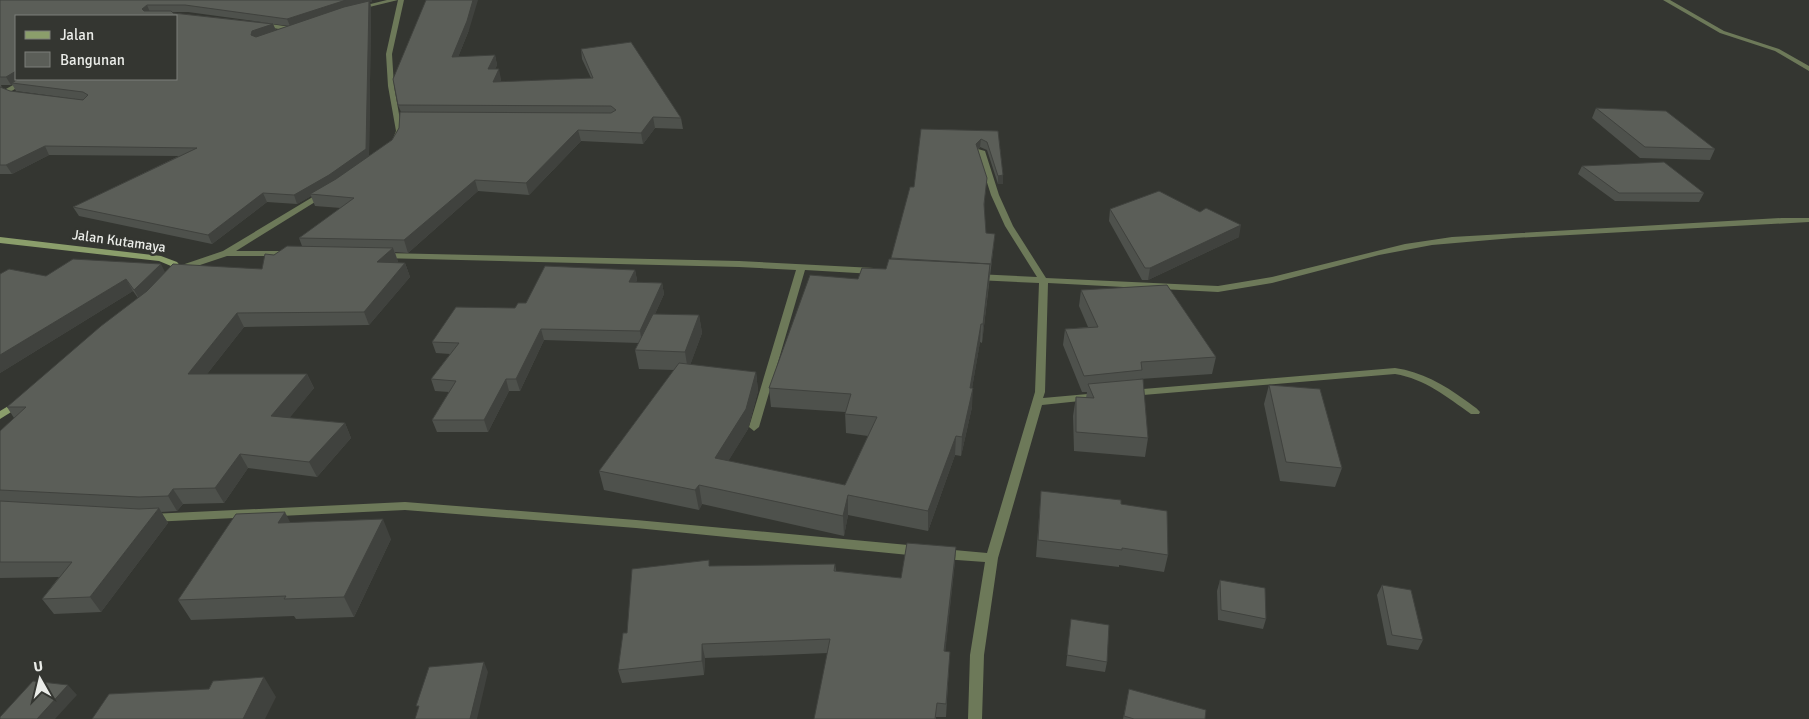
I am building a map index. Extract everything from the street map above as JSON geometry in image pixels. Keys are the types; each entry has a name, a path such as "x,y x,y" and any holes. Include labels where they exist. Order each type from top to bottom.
{"main road":[{"name":"Jalan Kutamaya","path":"0,240 161,259 174,264 179,269 166,285"},
{"path":"0,416 31,395"}],"street":[{"path":"352,9 395,0"},
{"path":"391,147 399,131 389,54 401,0"},
{"path":"1659,0 1667,0 1722,32 1777,50 1809,69"},
{"path":"257,25 292,29"},
{"path":"272,35 299,27"},
{"path":"24,96 7,93 6,91 26,80"},
{"path":"397,119 406,119"},
{"path":"976,719 978,655 992,558 1040,392 1044,281 1009,226 995,195 981,150"},
{"path":"179,269 226,253 327,192"},
{"path":"970,276 1218,289 1257,283 1400,248 1442,241 1721,223 1809,220"},
{"path":"226,253 295,254"},
{"path":"374,256 801,267 881,271"},
{"path":"754,427 801,267"},
{"path":"1038,402 1225,384 1396,371 1407,372 1426,379 1475,412"},
{"path":"139,518 405,506 636,524 992,558"}],"building":[{"path":"0,0 346,0 287,19 185,5 147,5 142,9 144,11 171,11 173,13 273,24 252,31 251,35 256,37 344,7 369,1 366,149 329,175 294,195 263,193 208,235 73,207 197,148 45,146 6,165 0,165 0,87 10,91 83,100 88,95 83,92 12,83 16,80 178,80 178,15 15,15 15,72 6,77 0,77"},
{"path":"426,0 473,0 467,21 452,57 495,55 488,69 499,69 493,82 593,78 581,49 631,42 681,118 653,117 641,133 578,130 526,183 475,180 404,240 299,238 354,198 310,194 336,179 392,140 399,128 400,112 611,113 616,110 611,106 398,105 393,79"},
{"path":"1596,108 1666,111 1715,149 1645,147"},
{"path":"921,129 998,131 1003,175 998,176 987,142 981,139 976,144 987,178 984,204 986,233 995,234 991,264 891,258 910,187 914,187"},
{"path":"1664,162 1704,193 1619,193 1582,166"},
{"path":"1159,191 1200,212 1206,208 1241,225 1150,268 1145,268 1110,209"},
{"path":"287,246 393,248 377,262 405,263 364,312 237,313 188,374 307,374 271,416 345,423 309,462 240,454 215,488 173,489 168,496 139,497 0,490 0,431 26,407 7,407 101,326 147,291 173,264 262,269 265,254 274,255"},
{"path":"73,259 161,264 134,290 126,279 0,355 0,274 9,269 46,276"},
{"path":"889,259 990,264 983,324 981,324 970,388 973,388 962,437 956,436 928,511 848,495 843,516 699,485 695,490 599,471 679,363 756,372 746,409 715,458 845,485 877,417 845,414 851,394 769,388 810,275 858,279 862,268 886,269"},
{"path":"545,266 635,270 629,282 662,283 640,331 541,329 516,379 506,379 484,420 432,420 456,381 431,379 459,343 432,342 456,307 515,308 518,303 526,303"},
{"path":"1167,285 1216,357 1141,362 1142,370 1084,376 1065,329 1098,327 1081,290"},
{"path":"653,314 699,315 685,352 635,350"},
{"path":"1143,379 1148,438 1076,432 1076,397 1094,398 1088,384"},
{"path":"1269,385 1320,389 1342,468 1286,462"},
{"path":"1041,491 1121,500 1121,504 1167,511 1168,555 1122,548 1122,550 1038,540"},
{"path":"0,501 139,509 159,508 90,597 42,599 72,562 0,562"},
{"path":"285,512 278,523 383,519 344,597 284,599 286,596 178,600 236,514"},
{"path":"907,543 956,547 944,651 950,652 946,704 937,703 935,719 814,719 830,639 702,644 702,661 618,670 623,633 627,633 632,569 709,560 709,566 835,564 834,571 901,578"},
{"path":"1220,580 1265,588 1266,619 1221,610"},
{"path":"1382,585 1411,590 1423,640 1392,635"},
{"path":"1071,619 1109,625 1107,662 1067,655"},
{"path":"484,662 470,719 415,719 419,706 416,706 429,667"},
{"path":"264,677 243,719 92,719 109,694 209,689 213,681"},
{"path":"33,681 68,685 37,719 0,719 0,717"},
{"path":"1129,689 1206,710 1205,719 1134,719 1124,716"}]}
